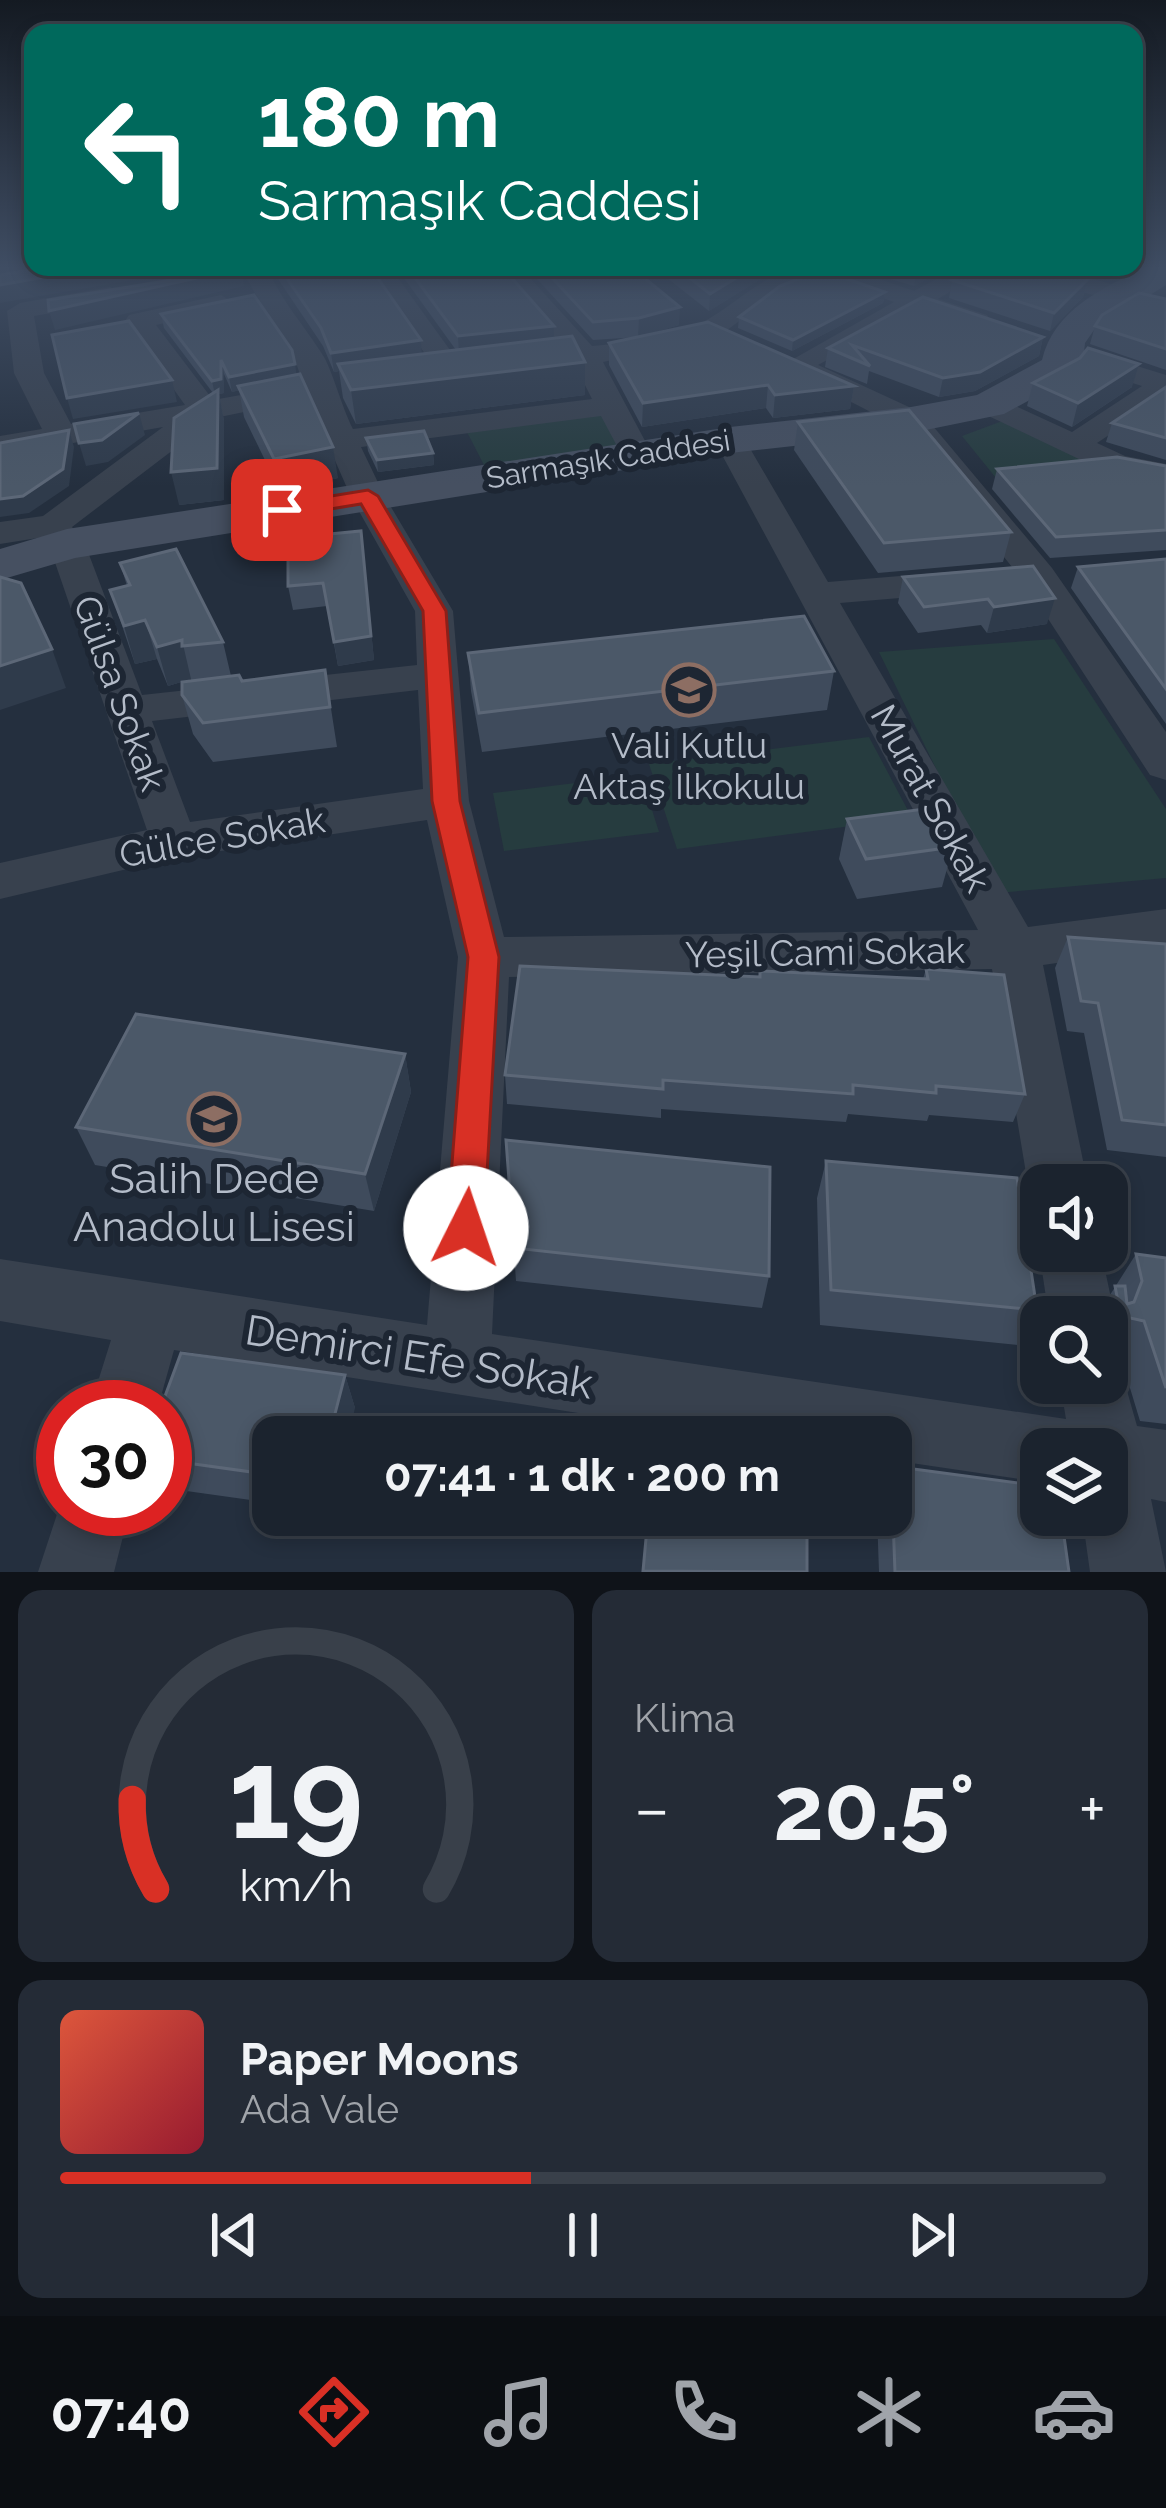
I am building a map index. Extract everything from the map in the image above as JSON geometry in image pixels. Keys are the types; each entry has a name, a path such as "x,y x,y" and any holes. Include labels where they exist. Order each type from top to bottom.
{"main road":[{"name":"Sarmaşık Caddesi","path":"0,565 60,534 368,496 989,405 1056,369 1054,348 1067,340"}],"street":[{"path":"142,340 205,411"},
{"path":"302,340 329,386 342,440 368,496 434,611 446,801 484,957 457,1364"},
{"path":"429,340 449,368"},
{"path":"571,340 585,356 636,454"},
{"path":"406,374 640,350 673,340"},
{"path":"733,340 911,420 1151,718 1166,765"},
{"path":"768,355 807,340"},
{"path":"1054,348 1166,384"},
{"path":"22,352 61,435"},
{"path":"1076,443 1166,384"},
{"path":"0,446 329,386"},
{"path":"989,405 1116,464 1166,474"},
{"path":"342,440 610,406"},
{"path":"0,533 60,534 205,411"},
{"name":"Murat Sokak","path":"730,440 1014,949 1054,1164"},
{"name":"Gülsa Sokak","path":"60,534 174,841"},
{"path":"818,595 1081,572"},
{"path":"127,710 438,675"},
{"name":"Gülce Sokak","path":"0,881 174,841 446,801"},
{"name":"Yeşil Cami Sokak","path":"484,957 1014,949 1166,928"},
{"name":"Demirci Efe Sokak","path":"0,1290 457,1364 1020,1444"},
{"path":"132,1380 151,1316"},
{"path":"1128,1458 1166,1466"},
{"path":"76,1572 86,1536"},
{"path":"1122,1536 1128,1572"}],"green space":[{"path":"601,412 619,447 485,467 467,432"},
{"path":"1005,420 1099,463 996,478 962,436"},
{"path":"1054,639 1166,809 1166,878 997,893 879,652"},
{"path":"869,737 912,818 677,849 649,764"},
{"path":"641,775 659,832 504,851 493,793"}],"building":[{"path":"53,340 143,340 172,380 67,398"},
{"path":"181,340 285,340 292,350 295,364 229,377 221,360 221,379 212,381"},
{"path":"326,340 419,340 331,353"},
{"path":"536,340 574,340 585,362 351,390 338,364"},
{"path":"750,340 854,386 775,395 768,385 643,403 609,343"},
{"path":"842,340 1037,340 980,372 943,378 852,345 870,366 828,348"},
{"path":"1139,340 1166,340 1166,349"},
{"path":"1088,348 1139,364 1078,403 1033,383 1080,358"},
{"path":"300,374 333,447 274,459 238,386"},
{"path":"1166,387 1166,438 1112,423"},
{"path":"218,390 217,468 171,472 174,418"},
{"path":"909,410 1011,532 884,543 798,422"},
{"path":"139,413 102,440 79,443 74,424"},
{"path":"69,430 63,469 23,496 0,499 0,443"},
{"path":"424,431 433,453 377,460 366,438"},
{"path":"1117,457 1166,466 1166,530 1056,537 997,469"},
{"path":"361,531 371,636 334,642 323,583 288,586 288,538"},
{"path":"176,549 223,642 182,646 182,640 157,647 145,620 124,626 110,590 130,585 120,563"},
{"path":"1166,559 1166,689 1078,567"},
{"path":"1033,566 1055,598 994,607 988,599 924,607 903,577"},
{"path":"0,577 21,583 52,649 0,666"},
{"path":"804,616 834,671 479,713 468,653"},
{"path":"325,670 330,707 203,723 182,695 182,682 239,675 242,681"},
{"path":"932,808 953,847 866,859 847,819"},
{"path":"1068,937 1166,944 1166,1125 1122,1120 1098,1003 1081,1001"},
{"path":"520,966 760,977 760,971 928,979 926,969 1004,975 1025,1094 936,1086 936,1093 853,1085 853,1094 663,1080 663,1089 505,1075"},
{"name":"Salih Dede Anadolu Lisesi","path":"136,1014 405,1054 365,1174 76,1127"},
{"path":"506,1140 770,1167 769,1276 514,1248"},
{"path":"826,1161 1017,1178 1020,1272 1031,1272 1035,1296 1020,1296 1020,1308 831,1290"},
{"path":"1136,1254 1166,1258 1166,1388 1144,1321 1128,1317 1128,1304 1134,1302 1142,1281"},
{"path":"1115,1286 1125,1286 1126,1296 1117,1296"},
{"path":"181,1353 345,1375 334,1416 252,1416 252,1472 192,1464 192,1380 171,1380"},
{"path":"912,1469 1020,1483 1020,1536 1064,1536 1069,1572 895,1572 894,1536 912,1536"},
{"path":"646,1536 807,1536 807,1572 643,1571"}],"place":[{"name":"Vali Kutlu Aktaş İlkokulu","path":"689,690"},
{"name":"Salih Dede Anadolu Lisesi","path":"214,1119"}],"route":[{"path":"282,510 368,496 434,611 446,801 484,957 466,1228"}]}
